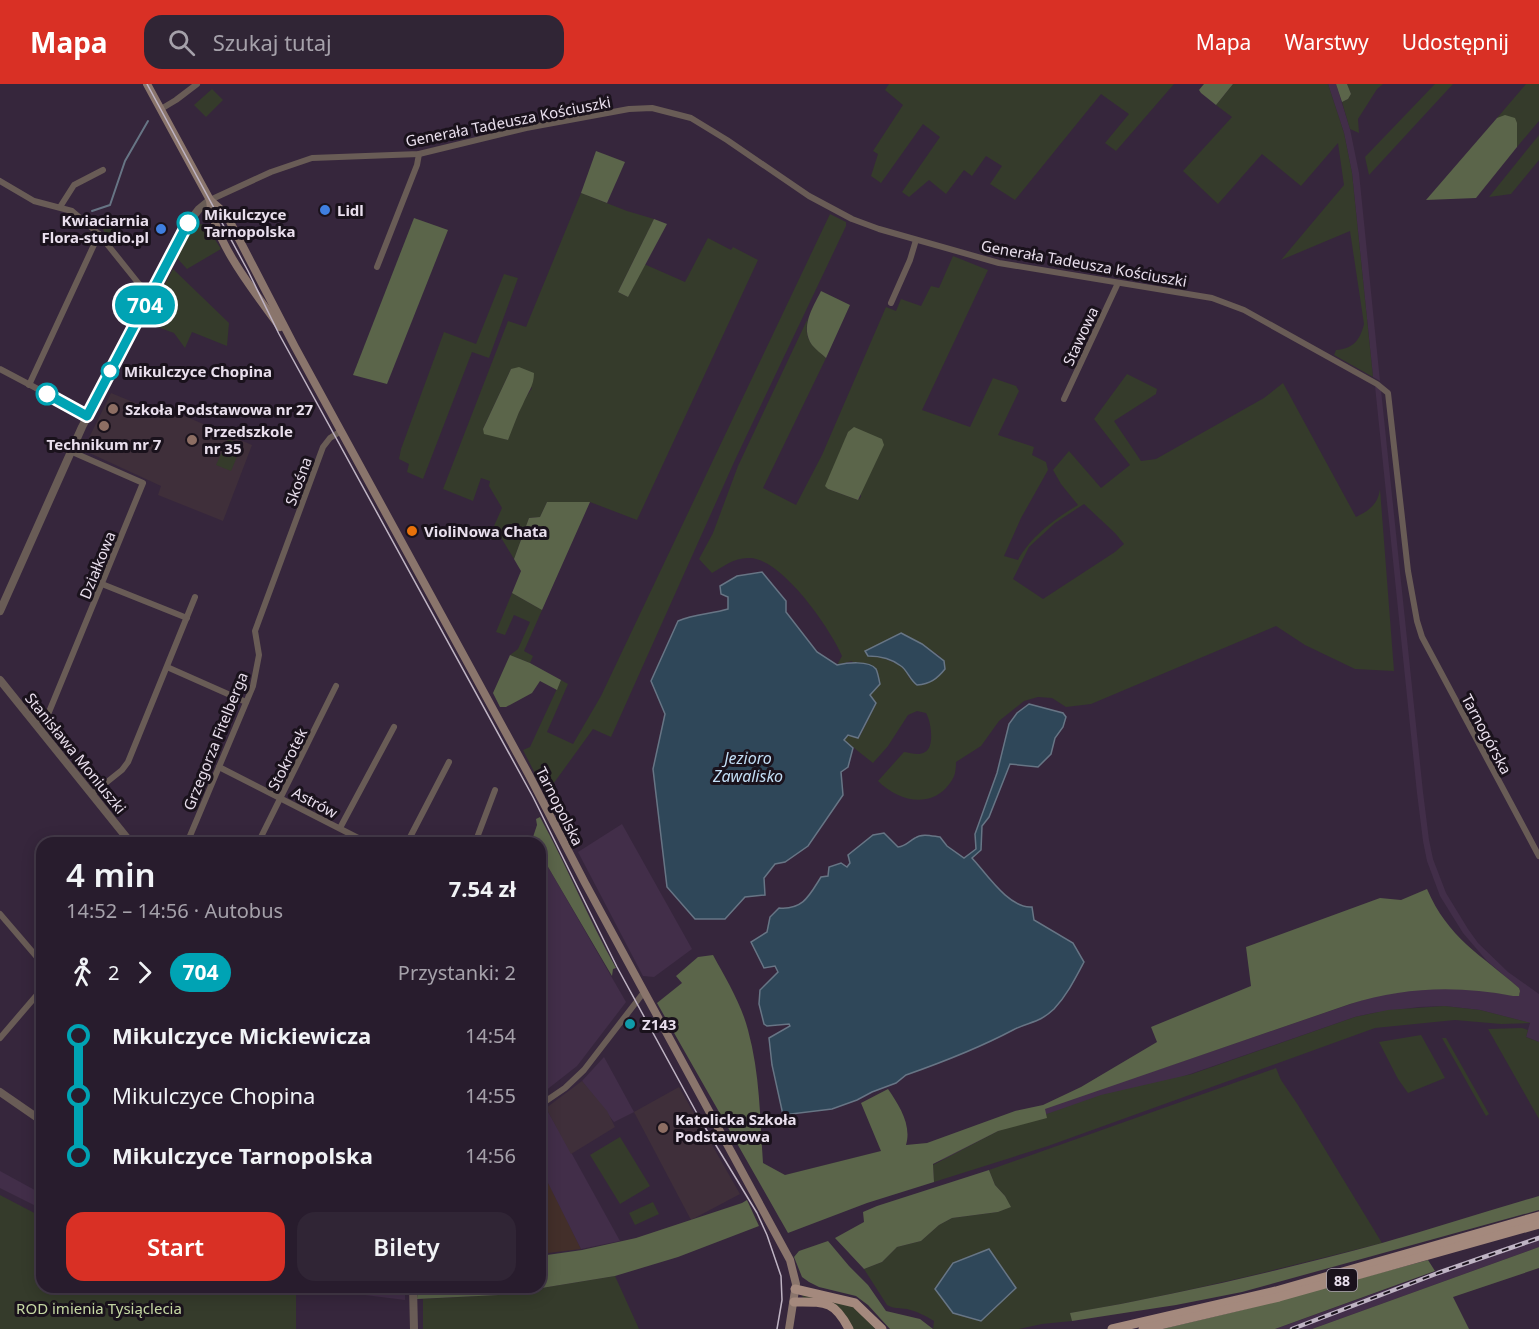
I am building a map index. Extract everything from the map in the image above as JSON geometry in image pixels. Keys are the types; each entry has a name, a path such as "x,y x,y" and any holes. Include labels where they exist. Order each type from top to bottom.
{"main road":[{"name":"Tarnopolska","path":"147,84 210,200 213,220 238,266 295,347"},
{"name":"Tarnopolska","path":"210,200 226,214 295,347 776,1233 792,1265 796,1284"},
{"name":"88","path":"1112,1329 1276,1291 1539,1216"},
{"name":"88","path":"1143,1329 1279,1298 1539,1224"},
{"path":"789,1329 796,1284 855,1303 882,1329"},
{"path":"794,1302 817,1301 833,1306 849,1329"}],"street":[{"path":"161,109 197,84"},
{"name":"Generała Tadeusza Kościuszki","path":"210,200 271,172 312,158 419,154 526,128 646,107 691,118 809,196 837,212 879,229 999,263 1226,302 1367,378 1388,393 1408,571 1417,621"},
{"path":"377,267 417,165 419,154"},
{"path":"60,207 74,184 103,170"},
{"path":"0,181 34,201 72,211 99,234 139,284 151,293"},
{"path":"0,611 87,416 192,217 210,200"},
{"path":"29,385 99,234"},
{"path":"891,303 916,240"},
{"name":"Stawowa","path":"1064,399 1118,283"},
{"path":"0,369 87,416"},
{"name":"Skośna","path":"288,546 323,447 330,438 341,432"},
{"name":"Działkowa","path":"36,725 49,712 143,483 70,451"},
{"name":"Grzegorza Fitelberga","path":"190,837 246,702 258,664 259,650 255,631 288,546"},
{"path":"102,584 187,618"},
{"path":"92,794 126,765 195,597"},
{"name":"Tarnogórska","path":"1417,621 1429,652 1539,856"},
{"path":"167,667 246,702"},
{"name":"Stanisława Moniuszki","path":"0,680 126,837"},
{"name":"Stokrotek","path":"261,837 336,686"},
{"path":"340,828 394,727"},
{"path":"410,837 449,762"},
{"name":"Astrów","path":"219,767 357,837"},
{"path":"477,837 495,790"},
{"path":"0,914 36,956"},
{"path":"546,1101 565,1088 584,1070 644,992"},
{"path":"0,1038 36,996"},
{"path":"0,1092 36,1117"},
{"path":"413,1293 414,1329"}],"shaded area":[{"path":"1328,84 1336,84 1350,129 1359,173 1380,381 1373,377 1352,173 1344,133"},
{"path":"1375,386 1381,390 1423,792 1433,859 1446,893 1478,943 1508,972 1539,994 1539,1042 1526,1037 1530,1023 1480,1010 1444,1006 1419,1007 1355,1017 861,1188 780,1220 767,1194 862,1168 1371,997 1437,988 1478,990 1516,996 1520,994 1519,988 1487,961 1463,933 1440,896 1427,861 1417,793"},
{"path":"111,393 150,409 166,408 252,445 223,521 158,495 161,486 83,450"},
{"path":"622,824 692,949 654,977 643,976 578,852"},
{"path":"546,863 626,1002 577,1066 546,1090"},
{"path":"604,1057 634,1112 614,1122 582,1081"},
{"path":"582,1081 607,1111 615,1127 571,1154 546,1108"},
{"path":"679,1087 740,1194 691,1220 634,1112"},
{"path":"546,1108 620,1241 581,1249 546,1179"},
{"path":"0,1171 36,1191 36,1206 0,1188"},
{"path":"546,1178 551,1188 581,1249 546,1253"},
{"path":"1539,1235 1539,1247 1312,1329 1275,1329"},
{"path":"349,1293 405,1293 405,1300"}],"green space":[{"path":"889,84 1174,84 1116,151 1105,143 1129,114 1101,94 1015,200 990,184 1002,166 986,156 972,176 964,170 946,194 929,180 909,197 902,192 940,137 923,124 881,183 871,176 878,154 873,151 903,105 885,90"},
{"path":"1204,84 1233,84 1216,105 1199,90"},
{"path":"1233,84 1328,84 1344,133 1352,173 1373,377 1334,355 1336,350 1347,348 1355,343 1364,324 1350,231 1281,260 1344,185 1338,143 1301,186 1262,154 1218,204 1183,171 1232,117 1216,105"},
{"path":"1336,84 1347,84 1351,94 1348,99 1342,102"},
{"path":"1347,84 1383,84 1377,89 1358,119 1359,133 1350,129 1342,102 1351,94"},
{"path":"1435,84 1453,84 1369,175 1365,157"},
{"path":"1526,84 1539,84 1539,121 1517,147 1517,123 1497,118"},
{"path":"212,89 223,100 206,117 194,105"},
{"path":"1505,115 1515,118 1517,123 1517,147 1476,198 1426,200 1497,118"},
{"path":"1539,135 1539,160 1511,194 1489,197"},
{"path":"596,151 625,162 607,203 581,193"},
{"path":"581,193 654,219 618,292 628,297 644,264 685,282 708,238 731,250 733,247 758,260 637,520 590,502 547,502 540,517 529,518 514,559 494,526 502,508 489,486 490,481 481,478 473,501 443,489 508,321 526,327","holes":["511,369 532,388 523,402 507,440 483,429"]},
{"path":"830,214 846,222 846,226 735,460 611,737 593,729 551,787 544,791 523,750 530,747 561,680 568,684 547,732 573,744 601,696"},
{"path":"112,216 121,229 107,238 102,227 93,221"},
{"path":"414,218 448,230 387,384 353,375"},
{"path":"654,219 667,224 628,297 618,292"},
{"path":"195,223 206,225 221,249 187,269 176,257"},
{"path":"953,256 988,270 922,410 970,427 993,378 1016,386 1019,391 998,435 1034,447 1032,455 1046,462 1048,470 1021,518 1004,556 1018,560 1029,544 1044,529 1078,505 1053,470 1069,451 1101,488 1130,465 1094,419 1127,374 1157,389 1156,394 1114,421 1141,461 1156,459 1264,398 1283,383 1356,517 1372,506 1380,489 1394,671 1355,669 1305,645 1276,626 1091,704 1066,707 1052,698 1038,697 1024,701 999,721 981,746 956,762 951,782 938,794 929,798 920,800 902,797 885,787 878,781 904,752 920,754 928,749 931,734 926,713 917,711 908,715 888,746 873,763 844,740 847,735 859,738 876,704 852,661 837,665 842,656 827,629 804,597 790,582 763,561 750,558 739,559 712,573 699,559 713,533 738,466 808,318 808,337 826,358 763,488 796,505 822,455 886,307 896,311 901,299 921,306 931,286 939,288","holes":["848,432 861,497 858,500 828,489","1084,504 1124,544 1043,599 1013,579 1029,547 1055,523","902,633 940,656 910,679 903,666 866,651"]},
{"path":"173,269 229,323 227,346 192,332 185,348 174,333 152,325 149,313"},
{"path":"504,274 518,278 489,358 472,352 423,479 407,472 409,464 399,459 401,449 444,332 476,344"},
{"path":"821,291 850,305 826,358 812,345 807,332 809,318"},
{"path":"519,367 534,373 534,378 508,440 484,434 483,429 511,369"},
{"path":"854,427 882,439 884,445 858,500 825,486 848,432"},
{"path":"228,439 242,445 231,471 216,465"},
{"path":"547,502 590,502 542,610 512,593 521,571 514,559 529,518 540,517"},
{"path":"512,593 542,610 524,651 533,656 530,663 510,655 518,649 530,622 514,615 505,635 496,632"},
{"path":"510,655 561,680 557,690 540,681 532,693 506,707 500,707 493,693"},
{"path":"540,817 616,968 613,969 612,976 546,863 546,837 533,837 537,825 536,819"},
{"path":"1427,889 1435,906 1455,933 1519,988 1519,996 1451,989 1390,994 1350,1004 1045,1109 1047,1118 998,1131 933,1164 934,1182 867,1203 788,1233 657,1003 682,983 676,976 698,957 713,955 737,1001 748,1030 757,1080 763,1163 785,1175 881,1151 861,1103 888,1089 906,1123 906,1145 927,1143 1015,1111 1043,1105 1081,1087 1157,1042 1151,1027 1251,986 1246,947 1380,898 1401,900"},
{"path":"1444,1006 1480,1010 1531,1023 1501,1024 1455,1020 1375,1028 1048,1146 934,1182 933,1165 998,1131 1101,1095 1192,1074 1355,1017 1388,1010"},
{"path":"1522,1028 1528,1030 1526,1037 1539,1042 1539,1119 1488,1029"},
{"path":"1421,1035 1445,1078 1408,1093 1379,1042"},
{"path":"1442,1038 1446,1038 1489,1114 1486,1116"},
{"path":"1276,1068 1281,1080 1382,1243 1188,1290 1071,1313 1072,1321 1019,1329 933,1329 934,1321 910,1310 887,1305 864,1269 882,1262 897,1247 921,1241 939,1225 952,1218 998,1212 1010,1207 1005,1196 995,1185 989,1170"},
{"path":"620,1137 650,1186 620,1204 590,1155"},
{"path":"989,1170 995,1185 1011,1207 998,1212 952,1218 939,1225 921,1241 897,1247 882,1262 864,1269 835,1238 864,1222 863,1212"},
{"name":"ROD imienia Tysiąclecia","path":"0,1195 36,1214 36,1293 286,1293 296,1295 296,1329 0,1329"},
{"path":"1539,1196 1539,1210 1242,1292 1072,1321 1070,1313 1227,1282 1305,1263 1382,1243"},
{"path":"747,1200 759,1226 678,1257 615,1276 546,1287 546,1255 636,1238"},
{"path":"653,1202 659,1214 635,1225 629,1213"},
{"path":"828,1241 868,1285 886,1311 920,1319 933,1329 890,1329 868,1305 856,1296 819,1287 802,1277 794,1257 799,1251"},
{"path":"1539,1247 1539,1268 1453,1297 1469,1329 1312,1329"},
{"path":"1428,1260 1435,1271 1275,1329 1162,1329 1242,1310"},
{"path":"615,1276 639,1329 423,1329 423,1299 546,1293 546,1287"},
{"path":"418,1293 511,1293 499,1295 417,1299"},
{"path":"802,1295 852,1305 878,1329 853,1329 844,1313 834,1304 803,1298"}],"water":[{"name":"Jezioro Zawalisko","path":"762,572 786,601 786,612 817,652 837,665 857,663 873,666 877,671 880,684 870,695 876,703 858,738 848,735 844,740 853,748 848,767 841,772 843,795 808,846 785,862 775,864 764,878 765,895 745,897 725,919 695,919 667,887 653,769 665,714 651,681 678,621 728,609 728,597 721,594 720,586 737,576"},
{"path":"901,633 922,644 944,661 945,669 936,678 917,685 897,664 885,658 868,656 865,651"},
{"path":"1029,704 1063,713 1066,717 1063,727 1055,738 1051,754 1038,767 1010,764 989,817 982,826 981,850 972,858 1007,896 1023,906 1032,907 1034,920 1073,943 1084,962 1070,987 1054,1009 1043,1017 974,1049 906,1075 896,1083 832,1109 783,1115 772,1065 769,1038 790,1026 789,1024 767,1026 764,1024 759,1004 760,990 778,972 775,966 764,968 751,942 767,932 770,917 779,908 794,907 800,904 821,877 828,876 829,867 841,863 847,867 850,863 848,855 873,835 884,833 898,847 921,836 940,837 947,846 964,858 976,849 975,834 997,773 1009,724 1017,713"},
{"path":"989,1249 1016,1288 981,1321 953,1313 935,1289 953,1263"}],"waterway":[{"path":"92,211 110,205 125,161 148,121"}],"tram line":[{"path":"147,84 248,271 279,334 533,797 617,967 700,1119 757,1213 781,1276 782,1300 777,1329"}],"railway":[{"path":"1292,1329 1438,1273 1539,1238"}],"bus line":[{"name":"704","path":"47,394 87,416 188,223"}],"place":[{"name":"Lidl","path":"325,210"},
{"name":"Mikulczyce Tarnopolska","path":"188,223"},
{"name":"Kwiaciarnia Flora-studio.pl","path":"161,229"},
{"name":"Mikulczyce Chopina","path":"110,371"},
{"name":"Szkoła Podstawowa nr 27","path":"113,409"},
{"name":"Technikum nr 7","path":"104,426"},
{"name":"Przedszkole nr 35","path":"192,440"},
{"name":"VioliNowa Chata","path":"412,531"},
{"name":"Z143","path":"630,1024"},
{"name":"Katolicka Szkoła Podstawowa","path":"663,1128"}]}
